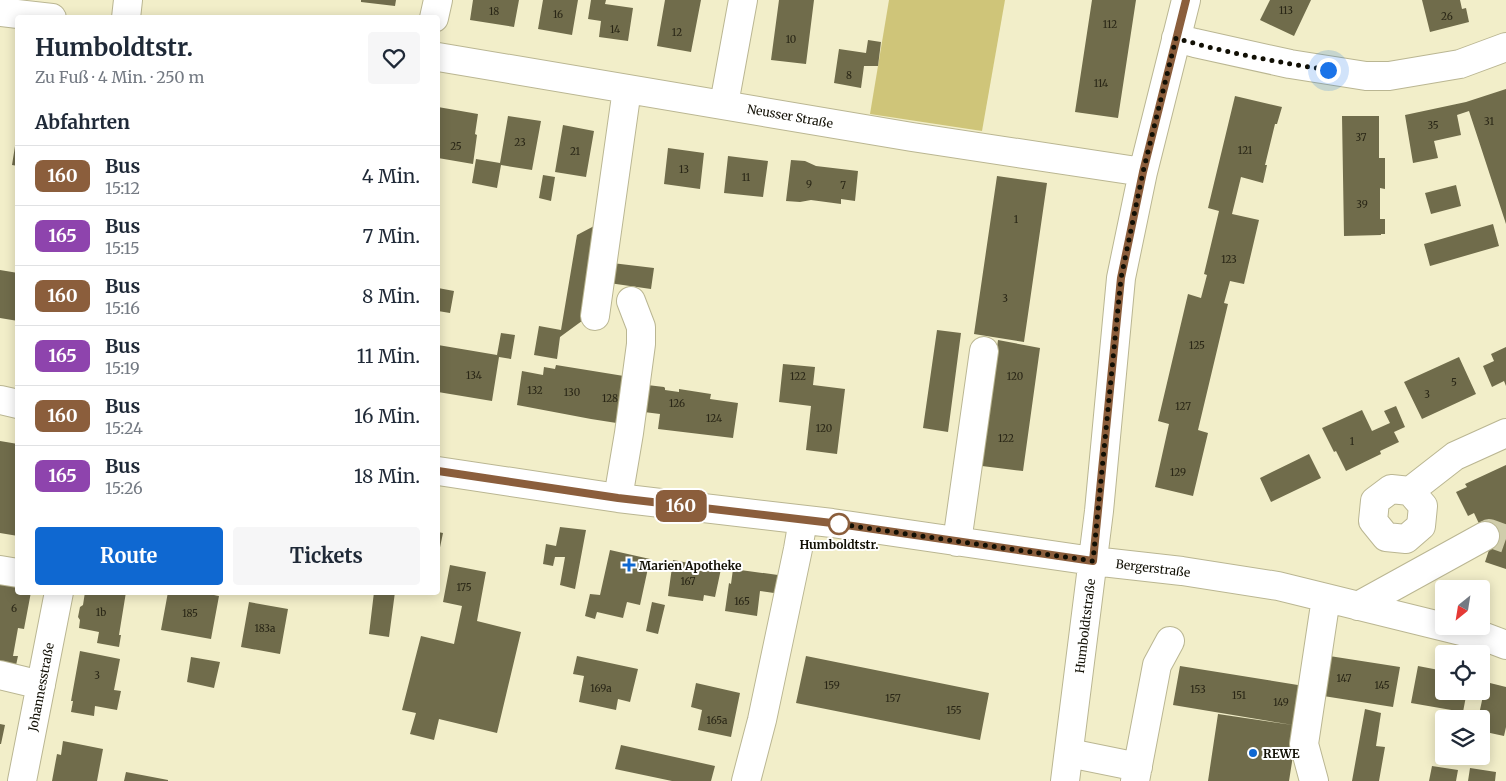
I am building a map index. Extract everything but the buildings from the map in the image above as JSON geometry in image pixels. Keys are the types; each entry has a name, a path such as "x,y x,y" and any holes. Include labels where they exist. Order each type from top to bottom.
{"street":[{"path":"126,15 128,0"},
{"path":"435,15 438,0"},
{"path":"724,104 742,0"},
{"name":"Humboldtstraße","path":"1065,781 1093,561 1121,278 1143,172 1186,0"},
{"path":"0,12 26,15"},
{"path":"1176,38 1290,64 1366,76 1389,76 1460,64 1506,47"},
{"name":"Neusser Straße","path":"440,57 912,137 1143,172"},
{"path":"595,316 627,89"},
{"path":"618,498 641,344 641,327 631,301"},
{"path":"957,542 984,351"},
{"path":"0,400 15,403"},
{"path":"1410,491 1455,456 1506,433"},
{"name":"Bergerstraße","path":"440,471 618,498 803,520 1278,586 1485,637 1506,644"},
{"path":"746,781 762,720 803,520"},
{"path":"1358,606 1485,536"},
{"path":"0,570 15,572"},
{"name":"Johannesstraße","path":"22,781 58,595"},
{"path":"1314,781 1304,744 1326,598"},
{"path":"1069,753 1136,774 1158,665 1170,641"},
{"path":"0,675 41,685"}],"shaded area":[{"path":"889,0 1005,0 982,131 870,114"}],"tunnel":[{"path":"1485,536 1489,533 1506,539"}],"bus line":[{"name":"160","path":"440,471 618,498 832,523 1093,561 1121,278 1143,172 1186,0"}],"place":[{"name":"Humboldtstr.","path":"839,524"},
{"name":"Marien Apotheke","path":"629,565"},
{"name":"REWE","path":"1253,753"}],"route":[{"path":"839,524 832,523 1093,561 1121,278 1143,172 1176,38 1290,64 1328,70"}]}
